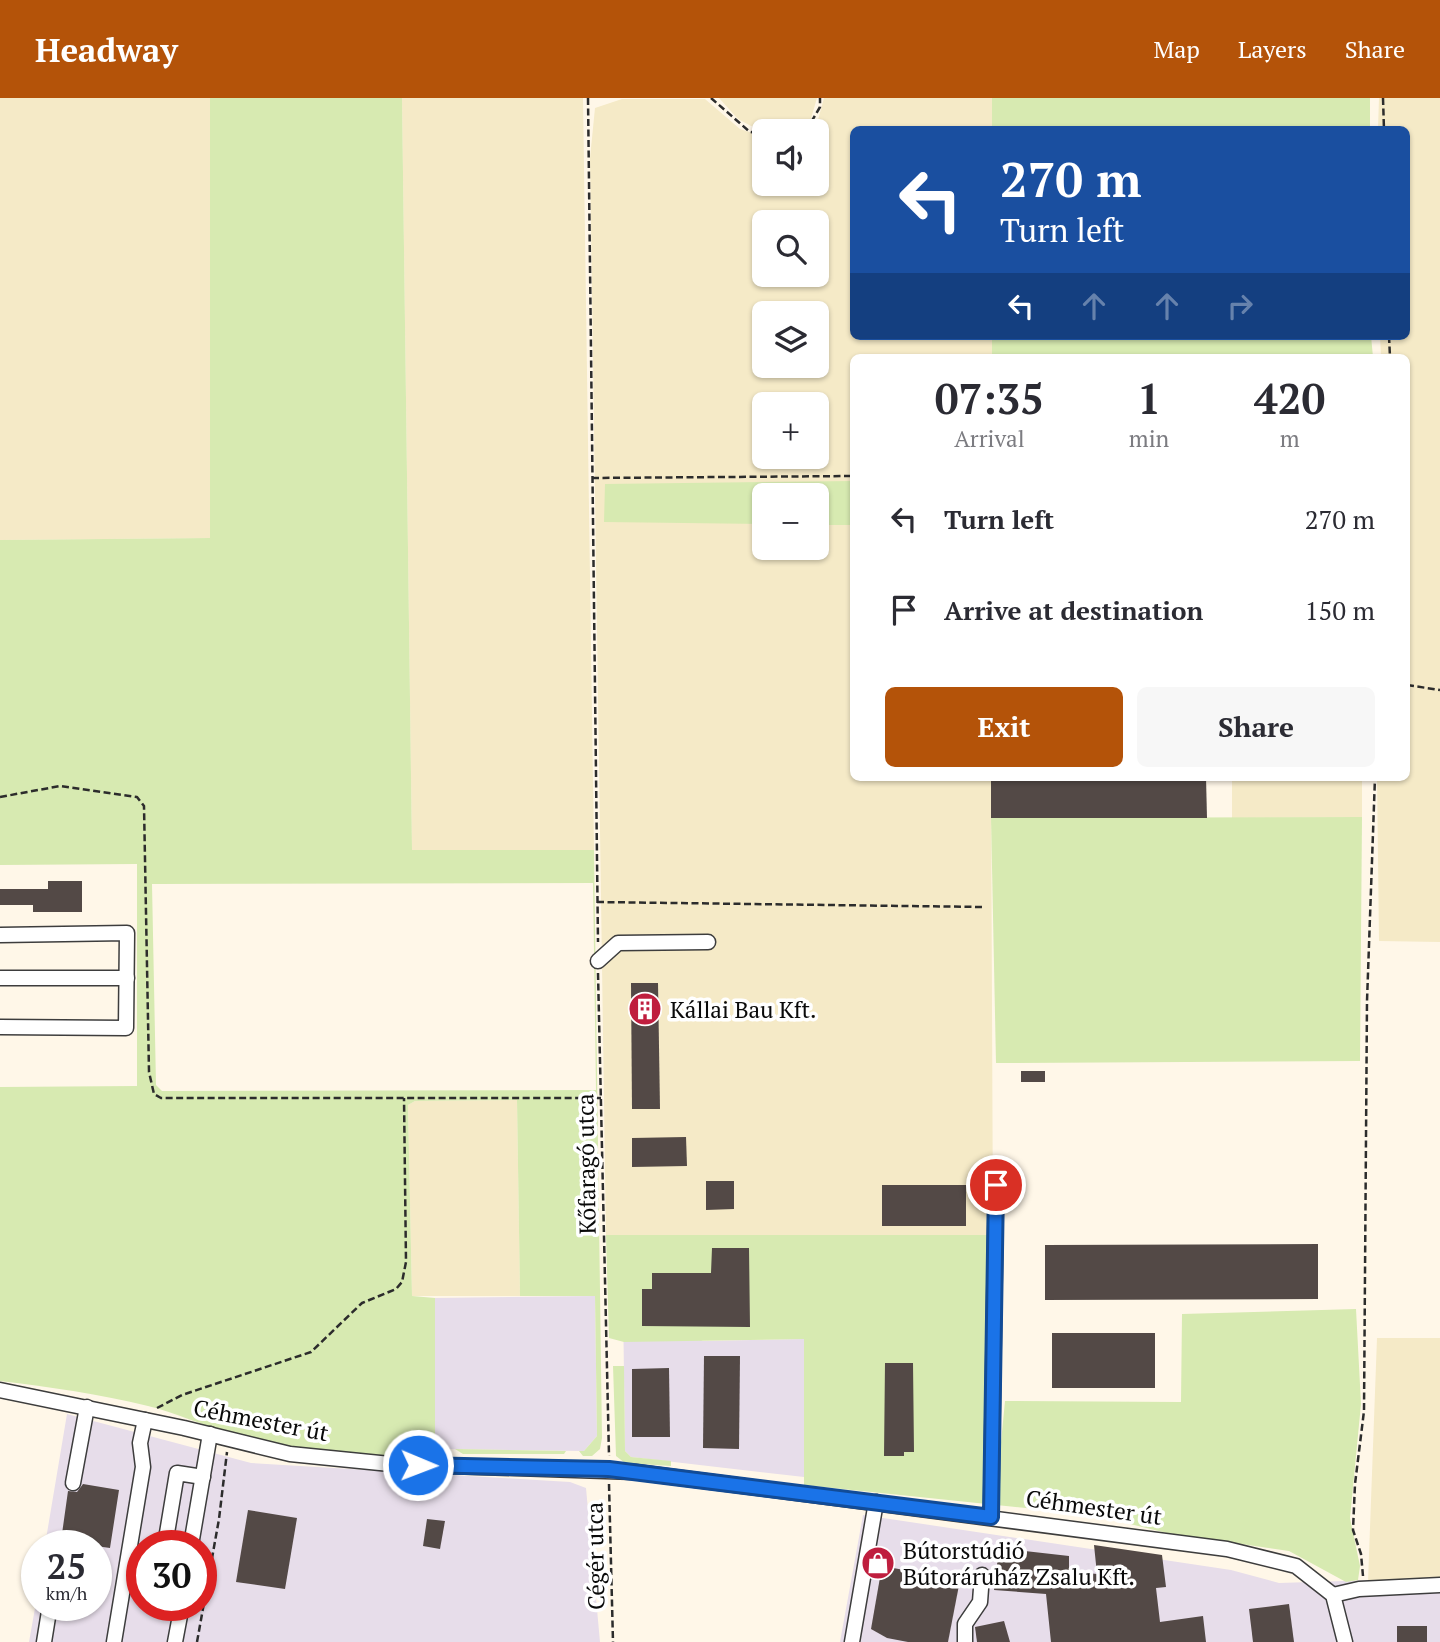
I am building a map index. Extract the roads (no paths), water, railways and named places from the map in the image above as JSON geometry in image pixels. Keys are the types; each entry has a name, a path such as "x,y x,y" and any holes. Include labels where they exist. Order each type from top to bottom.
{"street":[{"path":"0,935 127,933 126,1028 0,1027"},
{"path":"598,961 618,943 708,942"},
{"path":"0,978 127,978"},
{"path":"991,1517 996,1185"},
{"name":"Céhmester út","path":"0,1390 87,1407 290,1454 390,1464 609,1469 1227,1549 1296,1566 1333,1595"},
{"path":"73,1483 87,1407"},
{"path":"114,1642 143,1467 139,1444 145,1420"},
{"path":"194,1530 209,1434"},
{"path":"168,1530 177,1473 203,1477"},
{"path":"852,1642 876,1502"},
{"path":"965,1642 965,1624 980,1602 982,1574"},
{"path":"1345,1642 1333,1595 1363,1589 1440,1585"},
{"path":"44,1642 47,1621"},
{"path":"172,1640 177,1621"}],"place":[{"name":"Kállai Bau Kft.","path":"645,1009"},
{"name":"Bútorstúdió Bútoráruház Zsalu Kft.","path":"878,1563"}]}
